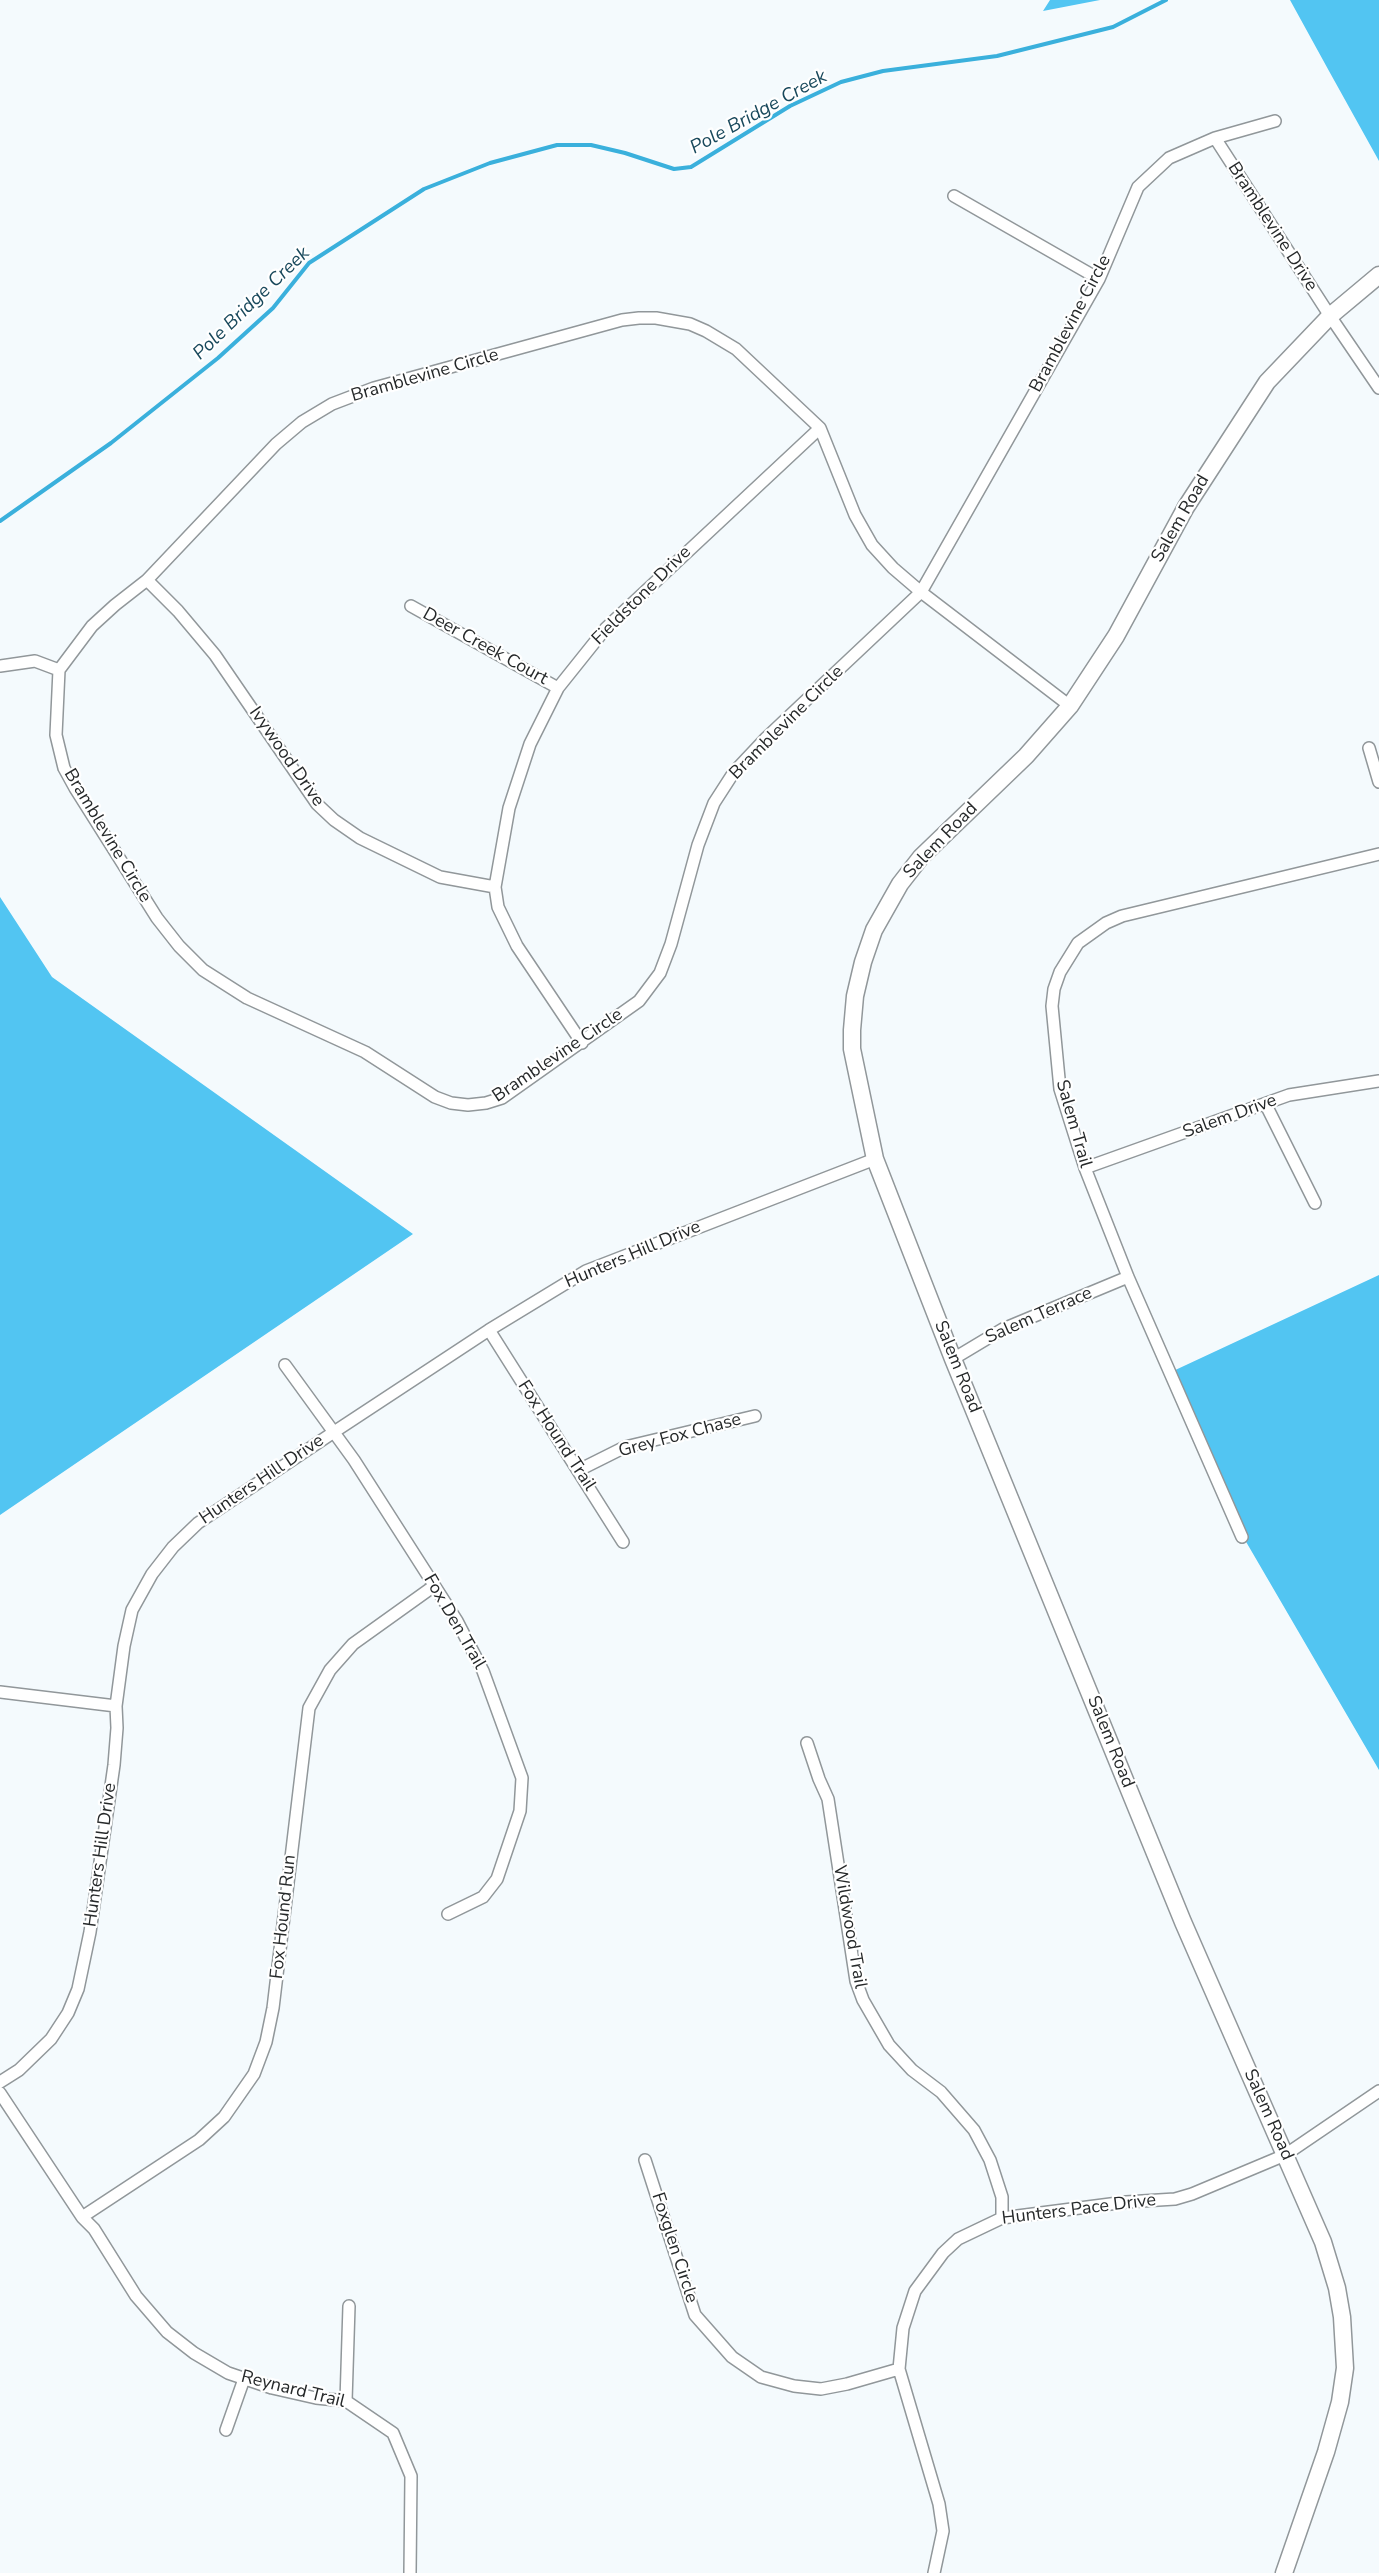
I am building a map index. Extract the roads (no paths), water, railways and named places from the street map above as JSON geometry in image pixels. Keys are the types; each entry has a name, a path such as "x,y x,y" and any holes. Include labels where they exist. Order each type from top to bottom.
{"street":[{"name":"Bramblevine Circle","path":"1070,706 921,592 893,568 872,544 855,515 820,428 736,349 722,339 698,328 673,320 656,318 622,320 374,388 332,404 302,422 276,444 147,580 92,626 59,670 56,735 64,768 167,933 191,958 217,980 247,998 365,1052 435,1097 451,1103 468,1105 486,1103 502,1098 639,1001 660,973 671,944 698,845 714,803 734,772 766,738 921,592 1099,279 1138,187 1169,158 1215,138 1276,121"},
{"name":"Bramblevine Drive","path":"1215,138 1379,388"},
{"path":"954,196 1099,279"},
{"name":"Salem Road","path":"1284,2573 1326,2452 1340,2402 1345,2368 1337,2288 1323,2242 1183,1922 953,1359 875,1159 852,1049 855,996 862,962 874,930 900,884 921,857 1026,756 1070,706 1116,636 1186,506 1267,382 1330,316 1379,276"},
{"name":"Fieldstone Drive","path":"582,1043 516,946 498,907 495,887 509,808 530,744 542,716 558,688 606,628 820,428"},
{"name":"Ivywood Drive","path":"147,580 178,611 215,655 312,797 334,820 360,838 440,877 495,887"},
{"name":"Deer Creek Court","path":"411,606 558,688"},
{"path":"0,666 35,661 59,670"},
{"path":"1369,748 1379,782"},
{"name":"Salem Trail","path":"1242,1537 1128,1277 1085,1168 1060,1089 1052,1006 1060,972 1078,943 1098,927 1122,916 1379,854"},
{"name":"Salem Drive","path":"1085,1168 1266,1105 1289,1095 1379,1081"},
{"path":"1266,1105 1315,1203"},
{"name":"Hunters Hill Drive","path":"0,2082 19,2070 51,2039 68,2013 78,1989 90,1932 114,1765 117,1728 116,1706 124,1646 132,1610 162,1560 198,1523 488,1330 586,1271 875,1159"},
{"name":"Salem Terrace","path":"953,1359 1003,1329 1128,1277"},
{"name":"Fox Hound Trail","path":"488,1330 579,1470 623,1542"},
{"name":"Fox Den Trail","path":"285,1365 334,1432 457,1621 483,1671 522,1778 520,1811 497,1879 484,1896 448,1914"},
{"name":"Grey Fox Chase","path":"579,1470 625,1447 755,1416"},
{"name":"Fox Hound Run","path":"82,2217 199,2140 235,2103 254,2074 266,2042 273,2008 308,1708 330,1670 353,1644 434,1586"},
{"path":"0,1692 116,1706"},
{"name":"Wildwood Trail","path":"807,1743 828,1799 856,1981 863,2000 889,2045 912,2070 941,2092 974,2130 990,2160 1002,2197 1002,2218"},
{"name":"Hunters Pace Drive","path":"934,2573 943,2531 942,2524 936,2494 899,2369 903,2328 914,2291 943,2253 958,2239 1002,2218 1126,2202 1175,2199 1192,2194 1285,2154 1379,2091"},
{"name":"Reynard Trail","path":"0,2093 82,2217 94,2229 136,2296 167,2332 194,2353 244,2379 272,2388 316,2398 346,2400 393,2433 411,2476 410,2573"},
{"name":"Foxglen Circle","path":"645,2160 695,2315 732,2357 761,2377 794,2386 822,2389 899,2369"},
{"path":"346,2400 348,2306"},
{"path":"226,2430 244,2379"}],"waterway":[{"name":"Pole Bridge Creek","path":"0,521 111,443 218,358 273,308 309,263 424,189 490,163 557,145 591,145 625,153 674,169 691,167 790,106 841,82 883,71 997,56 1113,27 1166,0"}]}
